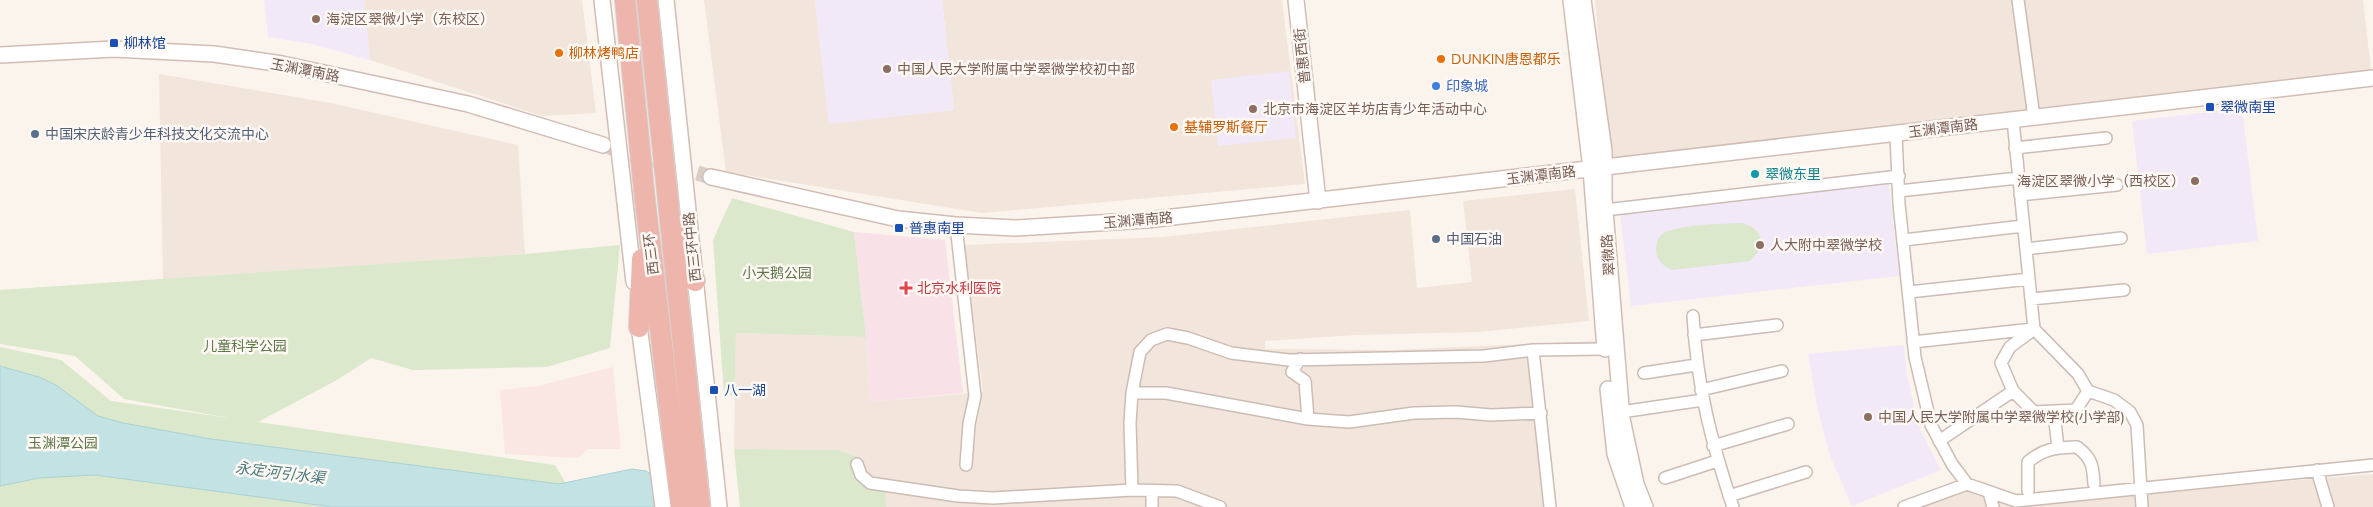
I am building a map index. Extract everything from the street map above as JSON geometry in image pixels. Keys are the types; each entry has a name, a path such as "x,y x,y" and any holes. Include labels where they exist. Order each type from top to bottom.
{"highway":[{"name":"西三环","path":"625,0 645,200 681,507"},
{"name":"西三环","path":"646,0 700,507"},
{"path":"639,327 645,200"},
{"path":"668,201 695,281"}],"street":[{"path":"602,0 639,327 663,507"},
{"name":"西三环中路","path":"666,0 718,501"},
{"name":"普惠西街","path":"1296,0 1318,201"},
{"name":"翠微路","path":"1571,0 1605,210 1621,412 1627,451 1636,484 1646,507"},
{"name":"翠微路","path":"1583,0 1596,80 1604,151 1597,169 1605,349 1616,454 1633,507"},
{"path":"2018,0 2034,117"},
{"name":"玉渊潭南路","path":"0,55 114,49 170,50 224,55 282,64 468,104 603,145"},
{"name":"玉渊潭南路","path":"711,177 898,219 956,226 1015,228 1147,220 2373,78"},
{"path":"2013,120 2034,328 2078,374 2088,391 2114,400 2130,412 2137,425 2142,507"},
{"path":"1896,134 1899,191 1915,357 1930,425 1952,464 1967,484 2016,501 2373,465"},
{"path":"2015,148 2106,138"},
{"path":"1605,210 1899,176"},
{"path":"1899,191 2018,178"},
{"path":"2020,195 2117,185"},
{"path":"956,226 975,396 969,424 966,465"},
{"path":"1904,240 2023,226"},
{"path":"2026,249 2120,238"},
{"path":"1909,292 2028,278"},
{"path":"2031,300 2124,290"},
{"path":"1693,316 1696,365 1702,395 1713,446 1731,502 1806,472"},
{"path":"1694,335 1777,325"},
{"path":"1914,342 2034,328"},
{"path":"2034,328 2010,347 2000,363 2013,391 2034,412 2076,410 2088,391"},
{"path":"1132,490 1130,423 1132,393 1140,352 1151,340 1167,334 1188,338 1231,353 1300,359 1484,356 1533,350 1605,349"},
{"path":"1533,350 1550,507"},
{"path":"1300,359 1292,372 1305,381 1308,419"},
{"path":"1644,373 1696,365"},
{"path":"1621,412 1702,395 1782,371"},
{"path":"1939,441 2013,391"},
{"path":"1132,393 1166,393 1308,419 1348,422 1414,413 1456,412 1491,415 1541,413"},
{"path":"2054,412 2058,448"},
{"path":"1713,446 1788,424"},
{"path":"2028,491 2028,462 2039,452 2058,448 2077,447 2088,456 2093,470 2094,484"},
{"path":"1665,478 1718,461"},
{"path":"856,464 861,475 870,483 958,496 993,498 1132,490 1166,493 1177,491 1220,507"},
{"path":"2317,470 2328,507"},
{"path":"1904,507 1967,484"},
{"path":"1152,492 1152,507"},
{"path":"1989,492 1993,507"},
{"path":"1166,493 1204,507"}],"shaded area":[{"name":"海淀区翠微小学（东校区）","path":"264,0 364,0 370,60 312,44 268,37"},
{"path":"364,0 582,0 596,113 542,116 370,60"},
{"name":"普惠南里","path":"704,0 815,0 829,123 954,110 942,0 1282,0 1305,184 982,213 726,172"},
{"name":"中国人民大学附属中学翠微学校初中部","path":"815,0 942,0 954,110 829,124"},
{"path":"1595,0 2363,0 2371,71 1609,158"},
{"name":"北京市海淀区羊坊店青少年活动中心","path":"1289,71 1296,138 1218,146 1211,80"},
{"path":"159,74 331,103 518,145 525,254 163,279"},
{"name":"海淀区翠微小学（西校区）","path":"2242,108 2258,241 2147,254 2132,121"},
{"name":"人大附中翠微学校","path":"1889,184 1899,276 1631,306 1620,214"},
{"path":"1575,189 1589,321 1477,332 1355,335 1265,341 1265,349 1393,350 1595,341 1596,355 1539,357 1554,507 886,507 885,479 868,476 836,450 734,449 736,333 866,337 870,402 983,392 964,245 1163,237 1410,210 1417,288 1472,282 1463,201"},
{"name":"北京水利医院","path":"854,232 945,240 963,393 870,402 866,337"},
{"name":"中国人民大学附属中学翠微学校(小学部)","path":"1904,345 1907,375 1919,427 1941,470 1852,506 1830,456 1817,406 1808,354"},
{"path":"613,367 621,449 588,449 578,458 505,454 500,390 538,386"},
{"path":"2373,474 2373,507 1911,507 1982,481 2015,493 2056,493 2192,489"}],"green space":[{"name":"小天鹅公园","path":"732,198 854,232 866,337 736,333 735,396 724,395 713,240"},
{"path":"1742,223 1755,230 1761,239 1759,250 1750,261 1672,270 1663,265 1657,257 1656,248 1658,240 1667,231 1700,225"},
{"name":"儿童科学公园","path":"620,245 610,348 547,367 413,370 371,358 337,380 258,422 555,465 580,507 0,507 0,347 61,360 111,401 229,418 124,399 75,356 0,344 0,290 525,254"},
{"path":"734,449 836,450 859,457 868,476 885,479 886,507 740,507"}],"water":[{"name":"玉渊潭公园","path":"0,366 39,377 56,385 98,416 123,423 211,439 559,484 632,469 646,471 704,507 333,507 95,475 39,478 0,486"}],"tunnel":[{"path":"609,147 711,177"}],"place":[{"name":"海淀区翠微小学（东校区）","path":"316,19"},
{"name":"柳林馆","path":"114,43"},
{"name":"柳林烤鸭店","path":"559,53"},
{"name":"DUNKIN唐恩都乐","path":"1441,59"},
{"name":"中国人民大学附属中学翠微学校初中部","path":"887,69"},
{"name":"印象城","path":"1436,86"},
{"name":"翠微南里","path":"2210,107"},
{"name":"北京市海淀区羊坊店青少年活动中心","path":"1253,109"},
{"name":"基辅罗斯餐厅","path":"1174,127"},
{"name":"中国宋庆龄青少年科技文化交流中心","path":"35,134"},
{"name":"翠微东里","path":"1755,174"},
{"name":"海淀区翠微小学（西校区）","path":"2195,181"},
{"name":"普惠南里","path":"899,228"},
{"name":"中国石油","path":"1436,239"},
{"name":"人大附中翠微学校","path":"1760,245"},
{"name":"北京水利医院","path":"906,288"},
{"name":"八一湖","path":"714,390"},
{"name":"中国人民大学附属中学翠微学校(小学部)","path":"1868,417"}],"water label":[{"name":"永定河引水渠","path":"280,473"}]}
